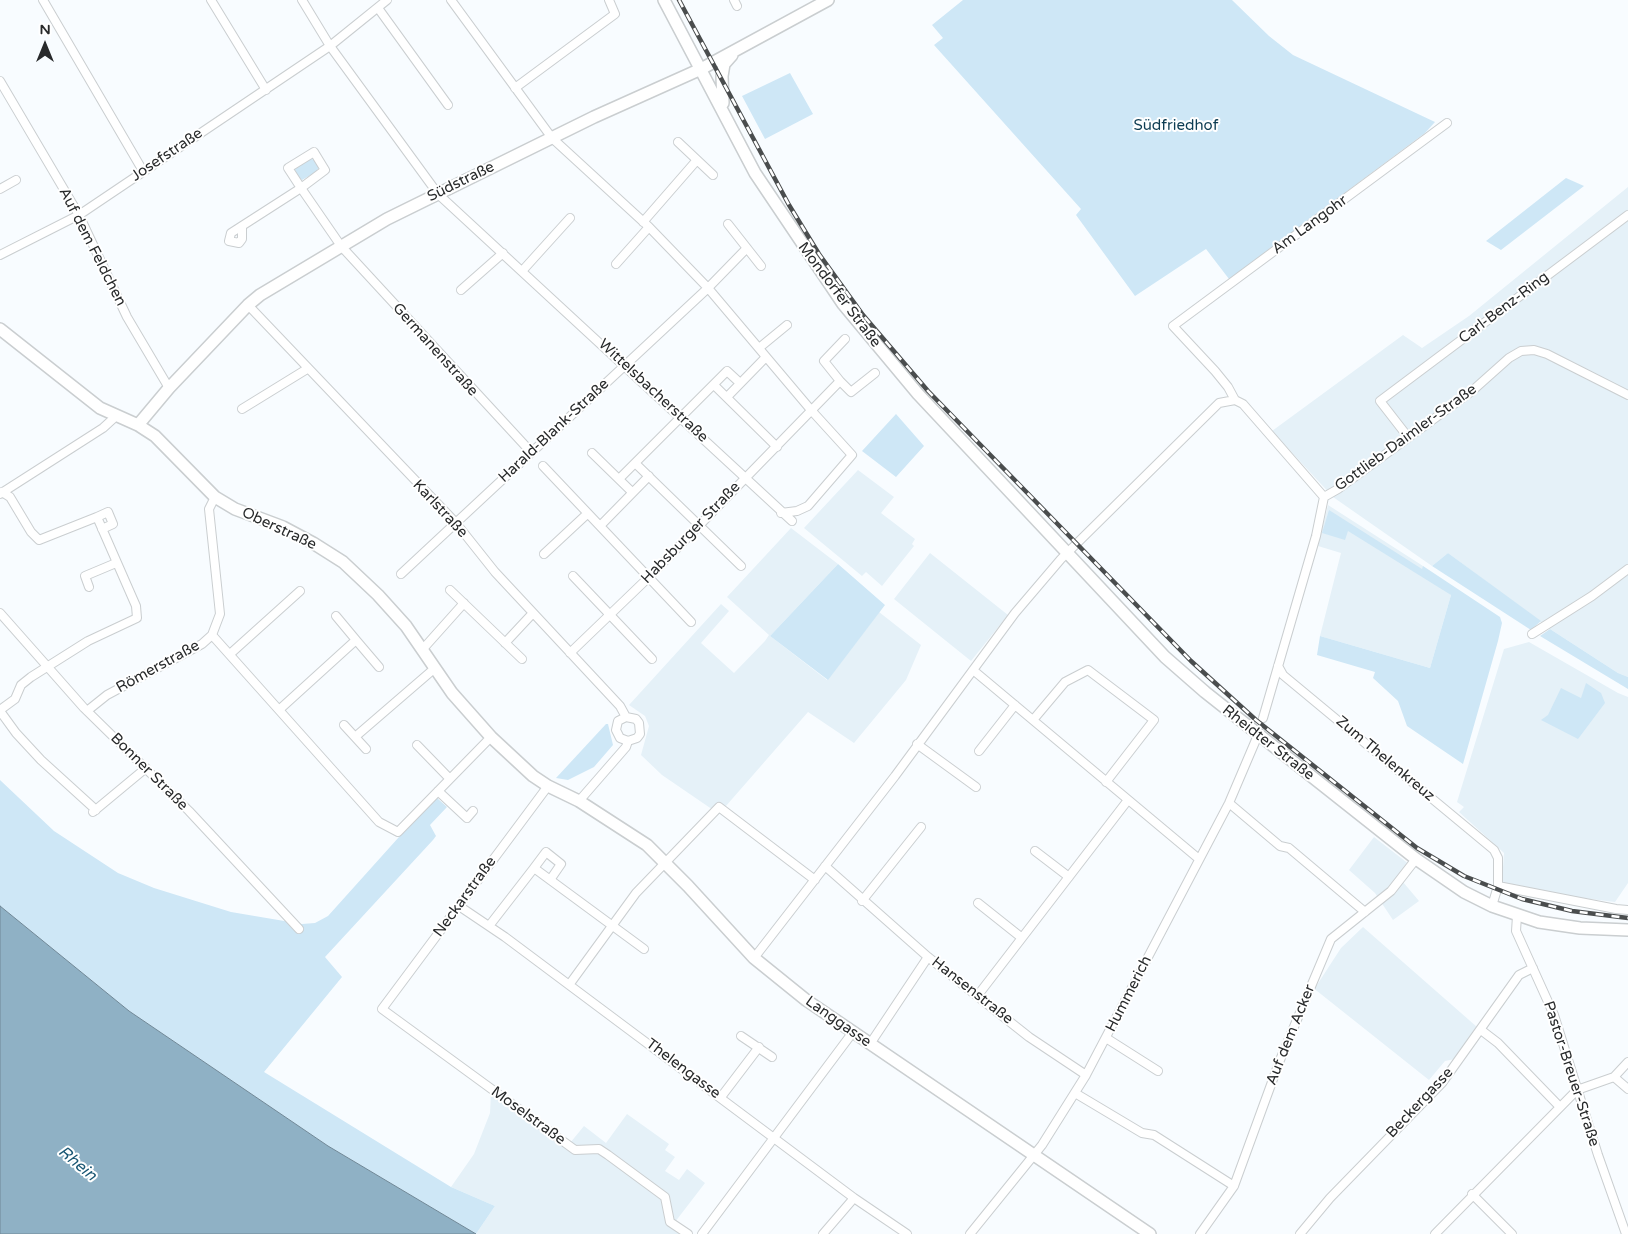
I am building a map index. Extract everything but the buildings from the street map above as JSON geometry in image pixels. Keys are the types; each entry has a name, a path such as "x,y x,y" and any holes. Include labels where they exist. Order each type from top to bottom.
{"street":[{"path":"43,0 143,171"},
{"path":"211,0 266,90"},
{"name":"Wittelsbacherstraße","path":"302,0 330,46 438,194 626,365 781,513 792,521"},
{"name":"Josefstraße","path":"0,255 79,215 330,46 387,0"},
{"path":"451,0 552,138 646,224 708,288 811,410 852,455 808,506 797,511 781,513"},
{"path":"515,88 615,14 609,0"},
{"name":"Mondorfer Straße","path":"664,0 755,173 822,275 863,330 918,394 1066,552"},
{"name":"Südstraße","path":"138,425 169,388 248,305 260,295 387,219 655,88 701,69 828,0"},
{"path":"378,8 448,105"},
{"path":"724,111 721,89 724,64 735,51"},
{"name":"Auf dem Feldchen","path":"0,81 79,215 128,317 169,388"},
{"name":"Am Langohr","path":"1235,400 1228,387 1215,371 1173,326 1446,123"},
{"path":"678,142 713,174"},
{"path":"242,228 301,188 325,170 314,152 288,168 301,188"},
{"path":"616,264 697,160"},
{"path":"0,189 16,180"},
{"name":"Germanenstraße","path":"301,188 341,246 531,452"},
{"name":"Carl-Benz-Ring","path":"1408,437 1380,400 1628,215"},
{"path":"523,270 570,218"},
{"path":"728,224 761,266"},
{"name":"Harald-Blank-Straße","path":"401,574 708,288 747,248"},
{"path":"460,290 503,252"},
{"name":"Karlstraße","path":"248,305 456,523 495,572 620,706 626,717 636,719 641,728 637,738 628,741 626,748 579,800"},
{"path":"759,348 787,325"},
{"name":"Oberstraße","path":"0,329 78,392 115,416 138,425 169,448 192,476 215,497 235,509 283,527 343,562 378,595 406,626 452,693 491,737 533,776 548,786"},
{"path":"845,339 824,361 840,381 851,392 875,373"},
{"name":"Gottlieb-Daimler-Straße","path":"1263,718 1316,536 1324,497 1338,489 1472,391 1509,358 1528,350 1548,354 1628,395"},
{"path":"727,398 766,357"},
{"path":"242,409 308,369"},
{"path":"618,479 727,371 740,384"},
{"name":"Habsburger Straße","path":"570,653 649,577 840,381"},
{"path":"714,385 777,446"},
{"path":"754,958 815,880 1015,613 1066,552 1130,493 1219,402 1235,400 1243,404 1324,497"},
{"path":"1,493 104,428 115,416"},
{"path":"592,453 632,492"},
{"path":"635,463 741,566"},
{"path":"543,466 691,622"},
{"path":"600,526 649,476"},
{"path":"1,493 10,497 31,532 39,540 108,512 113,524 102,529"},
{"name":"Römerstraße","path":"87,711 107,695 202,644 212,635 220,614 209,509 215,497"},
{"path":"544,554 587,514"},
{"path":"97,517 136,606 137,618 88,642 47,667 21,686 15,699 0,710 16,733 95,811 146,768"},
{"name":"Rheidter Straße","path":"1066,552 1165,657 1258,736 1416,860 1458,888 1492,906 1517,916 1563,926 1628,930"},
{"path":"89,586 85,576 116,563"},
{"path":"1532,634 1592,596 1628,569"},
{"path":"573,576 652,659"},
{"path":"450,590 522,659"},
{"path":"230,654 300,591"},
{"path":"422,650 464,603"},
{"name":"Bonner Straße","path":"0,613 87,711 146,768 299,929"},
{"path":"506,643 532,613"},
{"path":"336,616 379,667"},
{"path":"212,635 379,822 398,832 491,737"},
{"path":"280,709 356,640"},
{"name":"Zum Thelenkreuz","path":"1278,666 1282,675 1494,850 1498,858 1498,886"},
{"path":"355,737 435,668"},
{"path":"973,670 1199,860"},
{"path":"1033,720 1065,682 1088,670 1154,720 1106,782"},
{"path":"980,751 1015,705"},
{"path":"626,717 618,721 616,730 620,738 628,741"},
{"path":"344,725 366,749"},
{"name":"Hummerich","path":"970,1234 1042,1145 1086,1075 1229,803 1258,736"},
{"path":"917,744 976,787"},
{"path":"417,745 450,779"},
{"name":"Langgasse","path":"548,786 579,800 647,845 688,886 754,958 806,1000 1150,1234"},
{"name":"Neckarstraße","path":"382,1009 548,786"},
{"path":"438,791 467,818 473,811"},
{"path":"978,995 1128,800"},
{"path":"1229,803 1280,846 1289,848 1365,912"},
{"path":"569,984 611,924 636,893 719,807 815,880"},
{"path":"862,901 921,828"},
{"path":"1035,851 1068,877"},
{"path":"489,926 546,852 561,864 550,880"},
{"name":"Auf dem Acker","path":"1200,1234 1234,1186 1280,1060 1331,939 1391,891 1416,860"},
{"name":"Hansenstraße","path":"825,866 862,901 928,957 1029,1037 1086,1075"},
{"path":"534,868 644,949"},
{"path":"1492,906 1498,886 1628,910"},
{"path":"978,903 1022,938"},
{"name":"Thelengasse","path":"459,906 569,984 854,1198 907,1234"},
{"name":"Pastor-Breuer-Straße","path":"1517,916 1516,931 1554,1015 1577,1090 1626,1234"},
{"path":"870,1044 928,957"},
{"name":"Beckergasse","path":"1300,1234 1330,1198 1442,1083 1519,975 1533,968"},
{"name":"Moselstraße","path":"382,1009 575,1150 599,1149 608,1155 665,1197 670,1222 688,1234"},
{"path":"1481,1030 1559,1106"},
{"path":"702,1234 853,1032"},
{"path":"741,1036 772,1057"},
{"path":"1106,1038 1158,1071"},
{"path":"721,1097 759,1047"},
{"path":"1435,1234 1559,1106 1577,1090 1614,1077 1628,1062"},
{"path":"1614,1077 1628,1089"},
{"path":"1075,1093 1142,1133 1154,1135 1234,1186"},
{"path":"1472,1194 1512,1234"},
{"path":"823,1234 854,1198"}],"shaded area":[{"path":"1628,187 1628,677 1618,673 1550,629 1448,553 1432,566 1333,497 1272,431 1403,335 1422,348 1469,316"},
{"path":"858,470 894,497 881,513 915,539 912,544 914,546 882,586 866,572 862,576 804,528"},
{"path":"1328,505 1423,566 1451,595 1430,668 1320,636 1341,553 1318,546"},
{"path":"791,528 838,564 770,636 827,680 879,612 921,645 906,680 854,743 808,712 719,814 662,775 641,755 649,726 645,716 629,705 721,604 729,611 701,643 734,673 765,641 769,635 727,597"},
{"path":"930,553 1008,615 971,661 894,599"},
{"path":"1529,642 1628,697 1628,883 1615,902 1582,898 1502,882 1504,853 1459,812 1464,807 1457,802 1504,649"},
{"path":"1374,837 1414,868 1403,882 1419,901 1393,920 1375,893 1349,870"},
{"path":"1363,927 1477,1027 1455,1059 1445,1061 1429,1080 1312,987 1315,988 1341,948"},
{"path":"496,1088 570,1143 584,1126 606,1143 627,1114 669,1144 665,1150 675,1157 665,1171 679,1180 687,1169 705,1183 675,1222 692,1234 476,1234 495,1206 451,1187 474,1154 490,1113 491,1093"}],"green space":[{"name":"Südfriedhof","path":"963,0 1232,0 1269,36 1293,55 1435,122 1425,133 1229,279 1206,249 1135,296 1076,215 1081,209 934,45 943,38 932,25"},
{"path":"790,73 813,114 765,139 742,96"},
{"path":"308,158 315,160 319,167 316,172 302,180 296,175 295,169"},
{"path":"1566,178 1584,186 1501,250 1486,241"},
{"path":"896,414 924,446 896,477 862,451"},
{"path":"1329,510 1422,569 1423,566 1500,617 1502,623 1498,641 1463,764 1407,726 1398,701 1373,678 1375,672 1317,655 1320,636 1430,668 1451,595 1348,531 1345,540 1322,533"},
{"path":"1448,553 1541,621 1531,630 1432,566"},
{"path":"838,564 885,605 828,680 770,636"},
{"path":"1550,629 1618,673 1628,677 1628,689 1540,636"},
{"path":"1586,683 1601,693 1605,703 1578,739 1541,720 1548,715 1561,688 1581,698"},
{"path":"608,724 613,745 594,767 568,780 556,778"},
{"path":"0,780 54,831 118,873 154,888 231,912 302,924 315,923 328,916 434,798 437,798 447,807 430,825 436,836 433,840 325,957 342,977 264,1072 451,1187 495,1206 476,1234 328,1146 129,1011 0,906"}],"water":[{"name":"Rhein","path":"0,906 129,1011 328,1146 476,1234 0,1234"}],"railway":[{"path":"679,0 789,205 819,254 863,315 928,391 1191,661 1256,720 1417,848 1464,876 1522,899 1572,911 1628,918"}]}
